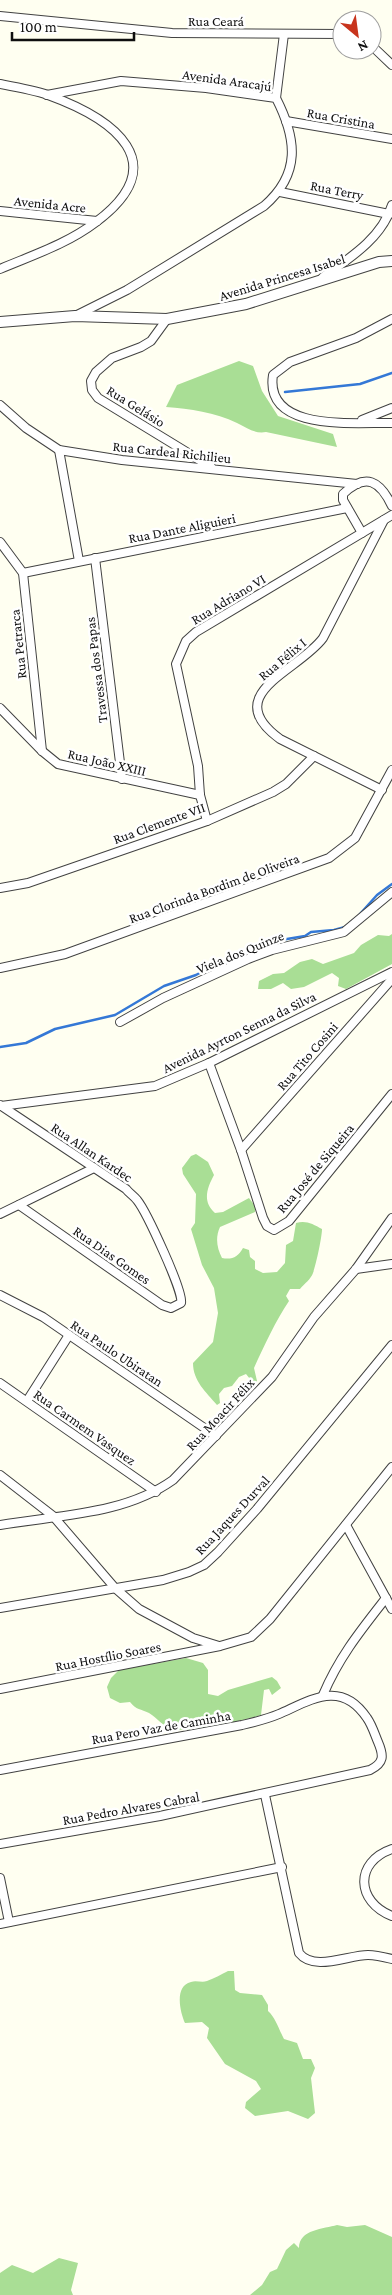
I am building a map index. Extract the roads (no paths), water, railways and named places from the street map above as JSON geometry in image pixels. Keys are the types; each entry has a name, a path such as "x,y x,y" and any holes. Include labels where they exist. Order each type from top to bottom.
{"street":[{"name":"Rua Ceará","path":"0,16 146,32 332,34"},
{"path":"276,98 284,34"},
{"path":"382,56 392,65"},
{"name":"Avenida Aracajú","path":"48,95 121,81 276,98 293,141 287,178 280,192"},
{"path":"0,84 48,95 100,120 120,135 132,156 133,172 129,187 119,201 97,221 64,242 0,269"},
{"name":"Rua Cristina","path":"286,121 392,139"},
{"path":"75,316 127,290 246,218 280,192"},
{"name":"Rua Terry","path":"280,192 390,214"},
{"path":"320,280 358,252 375,235 390,214 392,205"},
{"name":"Avenida Acre","path":"0,211 97,221"},
{"name":"Avenida Princesa Isabel","path":"0,322 75,316 167,319 246,304 379,262 392,261"},
{"name":"Rua Gelásio","path":"167,319 151,341 102,365 91,381 92,390 98,398 114,409 213,468"},
{"path":"392,319 356,338 290,362 272,375 271,388 276,399 286,410 316,421 339,424 358,422 392,423"},
{"name":"Rua Cardeal Richilieu","path":"0,405 26,428 59,450 122,460 357,484 365,480 375,483 384,490 392,506"},
{"path":"358,422 392,408"},
{"path":"59,450 79,561"},
{"path":"357,484 343,494 343,500 362,533"},
{"name":"Rua Dante Aliguieri","path":"23,573 347,508"},
{"name":"Rua Adriano VI","path":"207,821 200,795 198,766 176,664 186,640 196,632 392,515"},
{"name":"Rua Félix I","path":"382,790 314,756 266,729 259,719 256,708 259,696 279,675 315,649 319,644 384,520"},
{"path":"0,542 23,573"},
{"name":"Travessa dos Papas","path":"95,558 122,779"},
{"name":"Rua Petrarca","path":"23,573 42,751"},
{"name":"Rua João XXIII","path":"0,708 42,751 58,764 200,795"},
{"name":"Rua Clemente VII","path":"0,888 28,883 207,821 286,784 314,756"},
{"name":"Rua Clorinda Bordim de Oliveira","path":"0,968 65,954 314,866 329,858 355,838 392,770"},
{"name":"Viela dos Quinze","path":"120,1022 170,994 264,953 344,932 392,892"},
{"name":"Avenida Ayrton Senna da Silva","path":"1,1105 155,1086 209,1063 392,972"},
{"name":"Rua Tito Cosini","path":"241,1150 392,979"},
{"name":"Rua José de Siqueira","path":"209,1063 241,1150 263,1218 267,1226 274,1230 289,1221 392,1094"},
{"name":"Rua Allan Kardec","path":"1,1105 126,1189 137,1200 145,1213 180,1289"},
{"path":"0,1214 94,1168"},
{"name":"Rua Dias Gomes","path":"19,1205 162,1305 171,1308 181,1303 180,1289"},
{"name":"Rua Moacir Félix","path":"0,1525 114,1507 156,1492 188,1466 272,1377 314,1317 356,1269 392,1218"},
{"path":"356,1269 392,1264"},
{"name":"Rua Paulo Ubiratan","path":"0,1295 14,1301 69,1335 216,1436"},
{"path":"27,1401 69,1335"},
{"name":"Rua Jaques Durval","path":"0,1608 163,1580 189,1572 209,1561 257,1509 392,1345"},
{"name":"Rua Carmem Vasquez","path":"0,1383 156,1492"},
{"name":"Rua Hostílio Soares","path":"0,1689 220,1646 251,1637 261,1630 392,1467"},
{"path":"0,1474 53,1516 115,1588 139,1609 163,1624 193,1638 220,1646"},
{"path":"346,1525 392,1609"},
{"path":"323,1695 335,1666 386,1598"},
{"name":"Rua Pero Vaz de Caminha","path":"0,1770 242,1725 270,1718 323,1695"},
{"name":"Rua Pedro Alvares Cabral","path":"0,1844 266,1795 370,1770 379,1766 382,1759 382,1751 368,1718 355,1705 345,1699 323,1695"},
{"path":"266,1795 282,1867 294,1937 302,1957 316,1962 369,1955 392,1960"},
{"path":"392,1849 367,1867 364,1880 367,1895 375,1906 392,1916"},
{"path":"0,1924 282,1867"},
{"path":"0,1878 9,1922"}],"waterway":[{"path":"285,392 360,384 392,373"},
{"path":"360,914 377,895 392,884"},
{"path":"0,1047 26,1043 55,1029 115,1015 164,986 196,975 214,965 230,963 255,947 269,942 305,936 311,932 345,927"}]}
